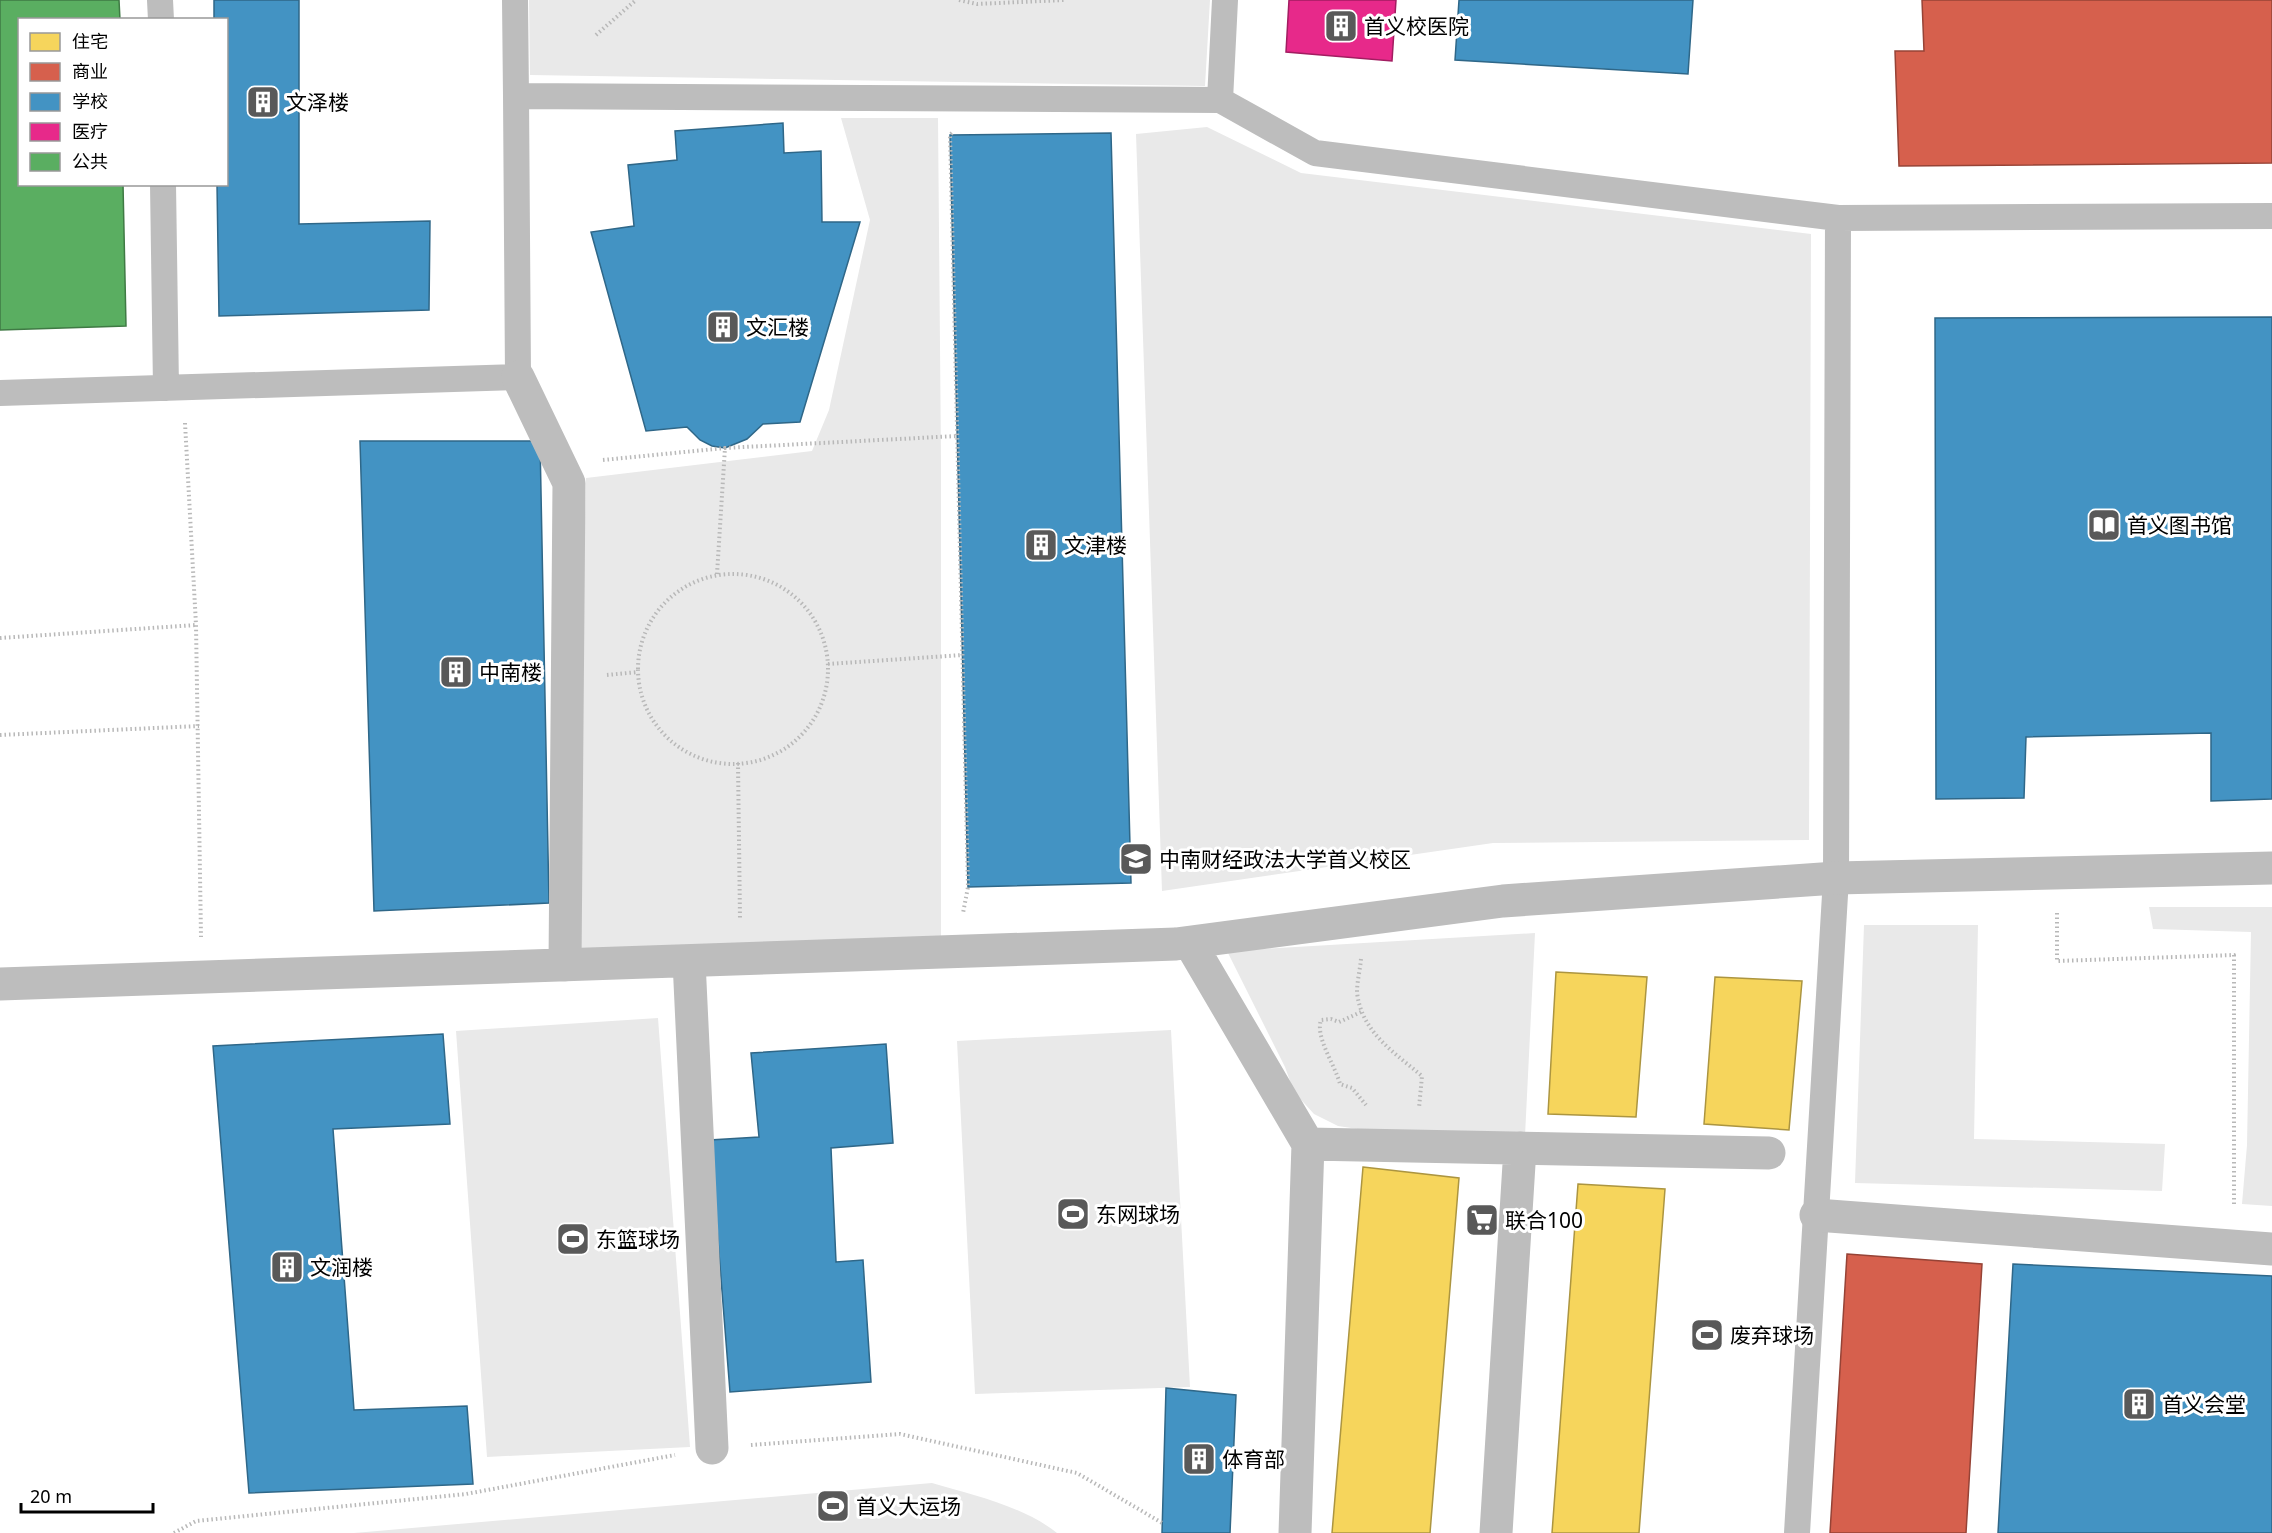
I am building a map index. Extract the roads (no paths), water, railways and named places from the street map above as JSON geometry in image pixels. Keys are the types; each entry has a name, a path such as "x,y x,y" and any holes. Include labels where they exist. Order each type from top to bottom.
{"street":[{"path":"518,377 569,483 565,965"},
{"path":"0,984 1190,943 1503,901 1836,878 2272,868"},
{"path":"1190,943 1308,1144 1295,1533"},
{"path":"689,961 712,1448"},
{"path":"1308,1144 1769,1153"},
{"path":"1496,1533 1520,1148"},
{"path":"1816,1215 2272,1248"}],"lane":[{"path":"160,0 161,18"},
{"path":"0,393 518,377 514,0"},
{"path":"1220,100 1225,0"},
{"path":"516,96 1220,100 1315,153 1838,218 2272,216"},
{"path":"163,186 175,388"},
{"path":"1797,1533 1836,878 1838,218"}],"place":[{"name":"首义校医院","path":"1341,26"},
{"name":"文泽楼","path":"263,102"},
{"name":"文汇楼","path":"723,327"},
{"name":"首义图书馆","path":"2104,525"},
{"name":"文津楼","path":"1041,545"},
{"name":"中南楼","path":"456,672"},
{"name":"中南财经政法大学首义校区","path":"1136,859"},
{"name":"东网球场","path":"1073,1214"},
{"name":"联合100","path":"1482,1220"},
{"name":"东篮球场","path":"573,1239"},
{"name":"文润楼","path":"287,1267"},
{"name":"废弃球场","path":"1707,1335"},
{"name":"首义会堂","path":"2139,1404"},
{"name":"体育部","path":"1199,1459"},
{"name":"首义大运场","path":"833,1506"}]}
